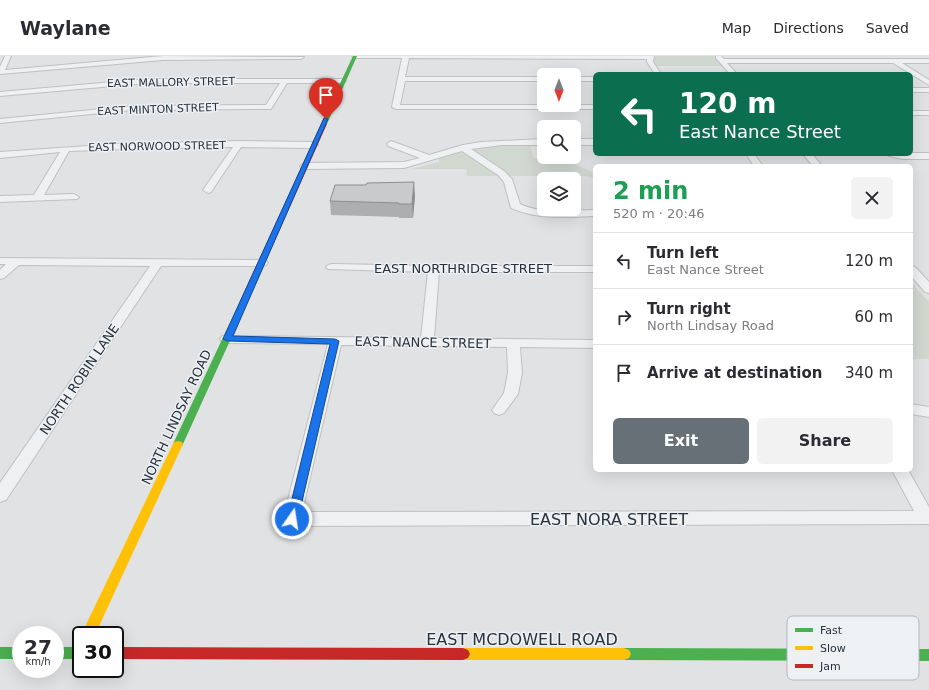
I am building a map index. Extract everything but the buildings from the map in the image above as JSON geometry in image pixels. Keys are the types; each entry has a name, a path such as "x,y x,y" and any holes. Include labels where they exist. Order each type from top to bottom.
{"main road":[{"name":"NORTH LINDSAY ROAD","path":"92,626 227,339 355,56"},
{"path":"0,653 12,653"},
{"name":"EAST MCDOWELL ROAD","path":"124,653 787,655"},
{"name":"EAST MCDOWELL ROAD","path":"919,655 929,655"}],"street":[{"path":"0,72 8,56"},
{"path":"0,72 148,58 258,56 301,57"},
{"path":"355,56 651,57 650,62 657,72"},
{"path":"406,56 396,107 593,107"},
{"path":"720,58 929,61"},
{"path":"720,58 732,72"},
{"path":"894,61 912,72"},
{"path":"913,73 929,83"},
{"path":"402,79 537,79"},
{"path":"581,79 593,79"},
{"name":"EAST MALLORY STREET","path":"0,94 147,81 343,81"},
{"name":"EAST MINTON STREET","path":"0,121 132,108 268,107 285,81"},
{"path":"913,90 929,90"},
{"path":"913,112 929,112"},
{"path":"305,164 391,166 418,162 462,148 500,143 537,142"},
{"path":"581,142 593,142"},
{"name":"EAST NORWOOD STREET","path":"0,155 144,144 314,145"},
{"path":"208,190 239,144"},
{"path":"391,144 428,158"},
{"path":"462,148 501,173 509,181 515,206 523,210 537,213 593,213"},
{"path":"38,197 66,149"},
{"path":"913,155 929,156"},
{"path":"809,156 816,164"},
{"path":"0,199 74,197"},
{"path":"0,262 262,263"},
{"path":"0,276 15,262"},
{"name":"NORTH ROBIN LANE","path":"0,496 158,262"},
{"name":"EAST NORTHRIDGE STREET","path":"332,267 434,269 593,269"},
{"path":"427,341 434,269"},
{"path":"913,271 929,289"},
{"name":"EAST NANCE STREET","path":"227,339 593,344"},
{"name":"EAST NORA STREET","path":"335,341 292,519 926,518 901,472"},
{"path":"499,410 511,394 515,374 513,343"},
{"path":"913,409 929,412"}],"shaded area":[{"path":"651,56 717,56 727,66 653,66"},
{"path":"530,145 534,158 537,158 537,164 574,164 593,172 593,178 581,176 581,172 537,172 537,176 467,176 466,169 412,169 439,162 439,158 462,152 495,147"},
{"path":"913,284 929,302 929,359 913,359"}],"traffic: fast":[{"path":"324,124 355,56"},
{"path":"178,444 244,301"},
{"path":"0,653 12,653"},
{"path":"64,653 72,653"},
{"path":"624,654 787,655"},
{"path":"919,655 929,655"}],"traffic: slow":[{"path":"92,626 178,444"},
{"path":"463,654 624,654"}],"traffic: jam":[{"path":"244,301 324,124"},
{"path":"124,653 463,654"}],"route":[{"path":"292,519 335,341 227,339 326,119"}]}
